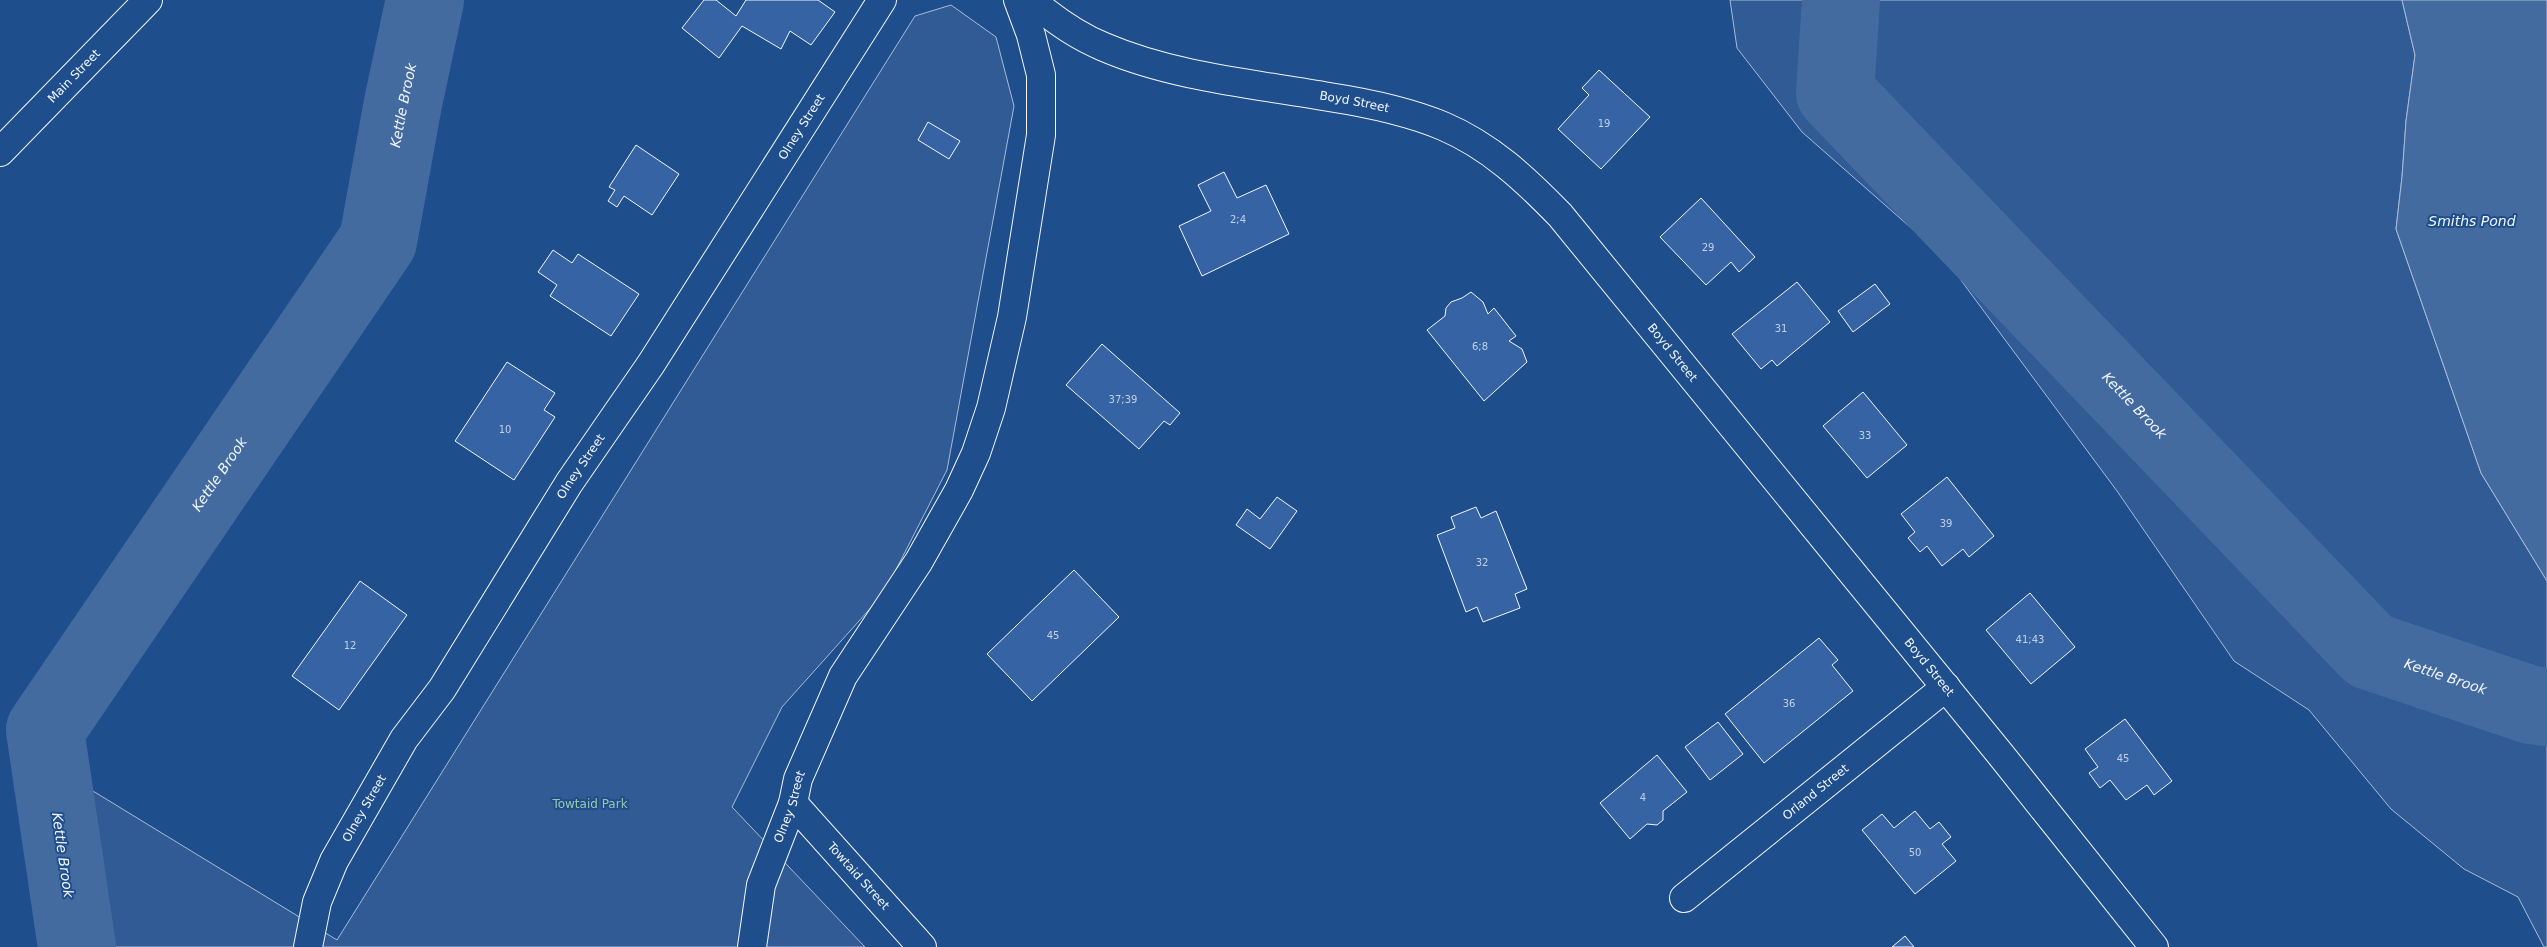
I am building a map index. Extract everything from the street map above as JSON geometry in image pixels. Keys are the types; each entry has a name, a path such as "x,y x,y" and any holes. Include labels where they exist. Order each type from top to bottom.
{"main road":[{"name":"Main Street","path":"0,152 148,0"},
{"name":"Olney Street","path":"308,947 317,902 334,860 404,739 442,689 569,483 651,364 882,0"},
{"name":"Olney Street","path":"752,947 761,885 794,803 798,779 843,676 918,561 951,504 976,453 990,408 1012,317 1041,135 1041,74 1031,36 1018,0"},
{"name":"Boyd Street","path":"1031,0 1075,33 1125,56 1172,69 1365,103 1418,116 1464,136 1504,162 1560,215 1946,687 2154,947"},
{"name":"Orland Street","path":"1684,898 1946,687"},
{"name":"Towtaid Street","path":"794,803 922,947"}],"shaded area":[{"path":"1730,0 2402,0 2415,55 2406,121 2396,229 2481,473 2547,581 2547,947 2544,947 2518,897 2464,869 2391,809 2309,710 2234,661 2117,491 1943,256 1802,132 1737,48"},
{"name":"Towtaid Park","path":"951,5 996,37 1014,106 947,470 884,593 782,707 732,807 865,947 97,947 83,908 70,777 337,940 915,16"}],"water":[{"name":"Smiths Pond","path":"2402,0 2547,0 2547,581 2481,473 2396,229 2406,121 2415,55"}],"building":[{"path":"704,0 716,0 736,16 746,0 818,0 835,12 811,45 790,31 781,49 742,26 719,58 682,28"},
{"path":"1599,70 1650,117 1601,169 1558,129 1589,95 1582,88"},
{"path":"928,122 960,141 949,159 918,140"},
{"path":"636,145 679,174 652,215 624,196 617,207 608,201 615,190 609,187"},
{"path":"1224,172 1237,198 1266,185 1289,234 1202,276 1179,226 1211,211 1198,185"},
{"path":"1701,198 1755,257 1739,272 1731,262 1706,285 1660,237"},
{"path":"553,250 572,263 578,254 639,294 611,336 550,296 557,285 538,272"},
{"path":"1797,282 1830,322 1777,366 1772,360 1761,369 1732,334"},
{"path":"1875,284 1890,304 1853,332 1838,311"},
{"path":"1471,292 1483,302 1488,314 1494,308 1516,336 1509,341 1522,349 1527,362 1484,401 1427,330 1445,316 1446,308 1451,302"},
{"path":"1102,344 1180,413 1170,425 1164,421 1139,449 1066,385"},
{"path":"507,362 555,393 544,410 555,417 514,480 455,441"},
{"path":"1863,392 1907,445 1867,478 1823,426"},
{"path":"1947,477 1994,536 1969,557 1963,549 1942,566 1927,546 1920,552 1908,538 1915,532 1901,514"},
{"path":"1277,497 1297,511 1270,549 1236,525 1247,509 1260,519"},
{"path":"1476,507 1481,518 1496,511 1527,589 1515,594 1520,608 1483,622 1477,607 1466,612 1437,535 1455,528 1451,517"},
{"path":"1074,570 1119,617 1032,701 987,654"},
{"path":"360,581 407,615 339,710 292,676"},
{"path":"2030,593 2075,647 2031,684 1986,630"},
{"path":"1819,638 1838,660 1832,665 1853,691 1764,763 1725,714"},
{"path":"2125,719 2172,781 2154,795 2147,785 2126,800 2110,780 2100,788 2089,773 2098,767 2085,749"},
{"path":"1718,722 1743,754 1710,780 1685,747"},
{"path":"1657,755 1687,792 1663,811 1663,820 1657,825 1647,824 1630,839 1600,803"},
{"path":"1915,811 1930,829 1939,822 1951,837 1942,844 1956,861 1915,894 1862,830 1882,814 1894,828"},
{"path":"1905,936 1914,947 1892,947"}],"waterway":[{"name":"Kettle Brook","path":"77,947 45,730 378,241 403,103 425,0"},
{"name":"Kettle Brook","path":"1841,0 1835,93 2370,651 2531,705 2547,707"}]}
